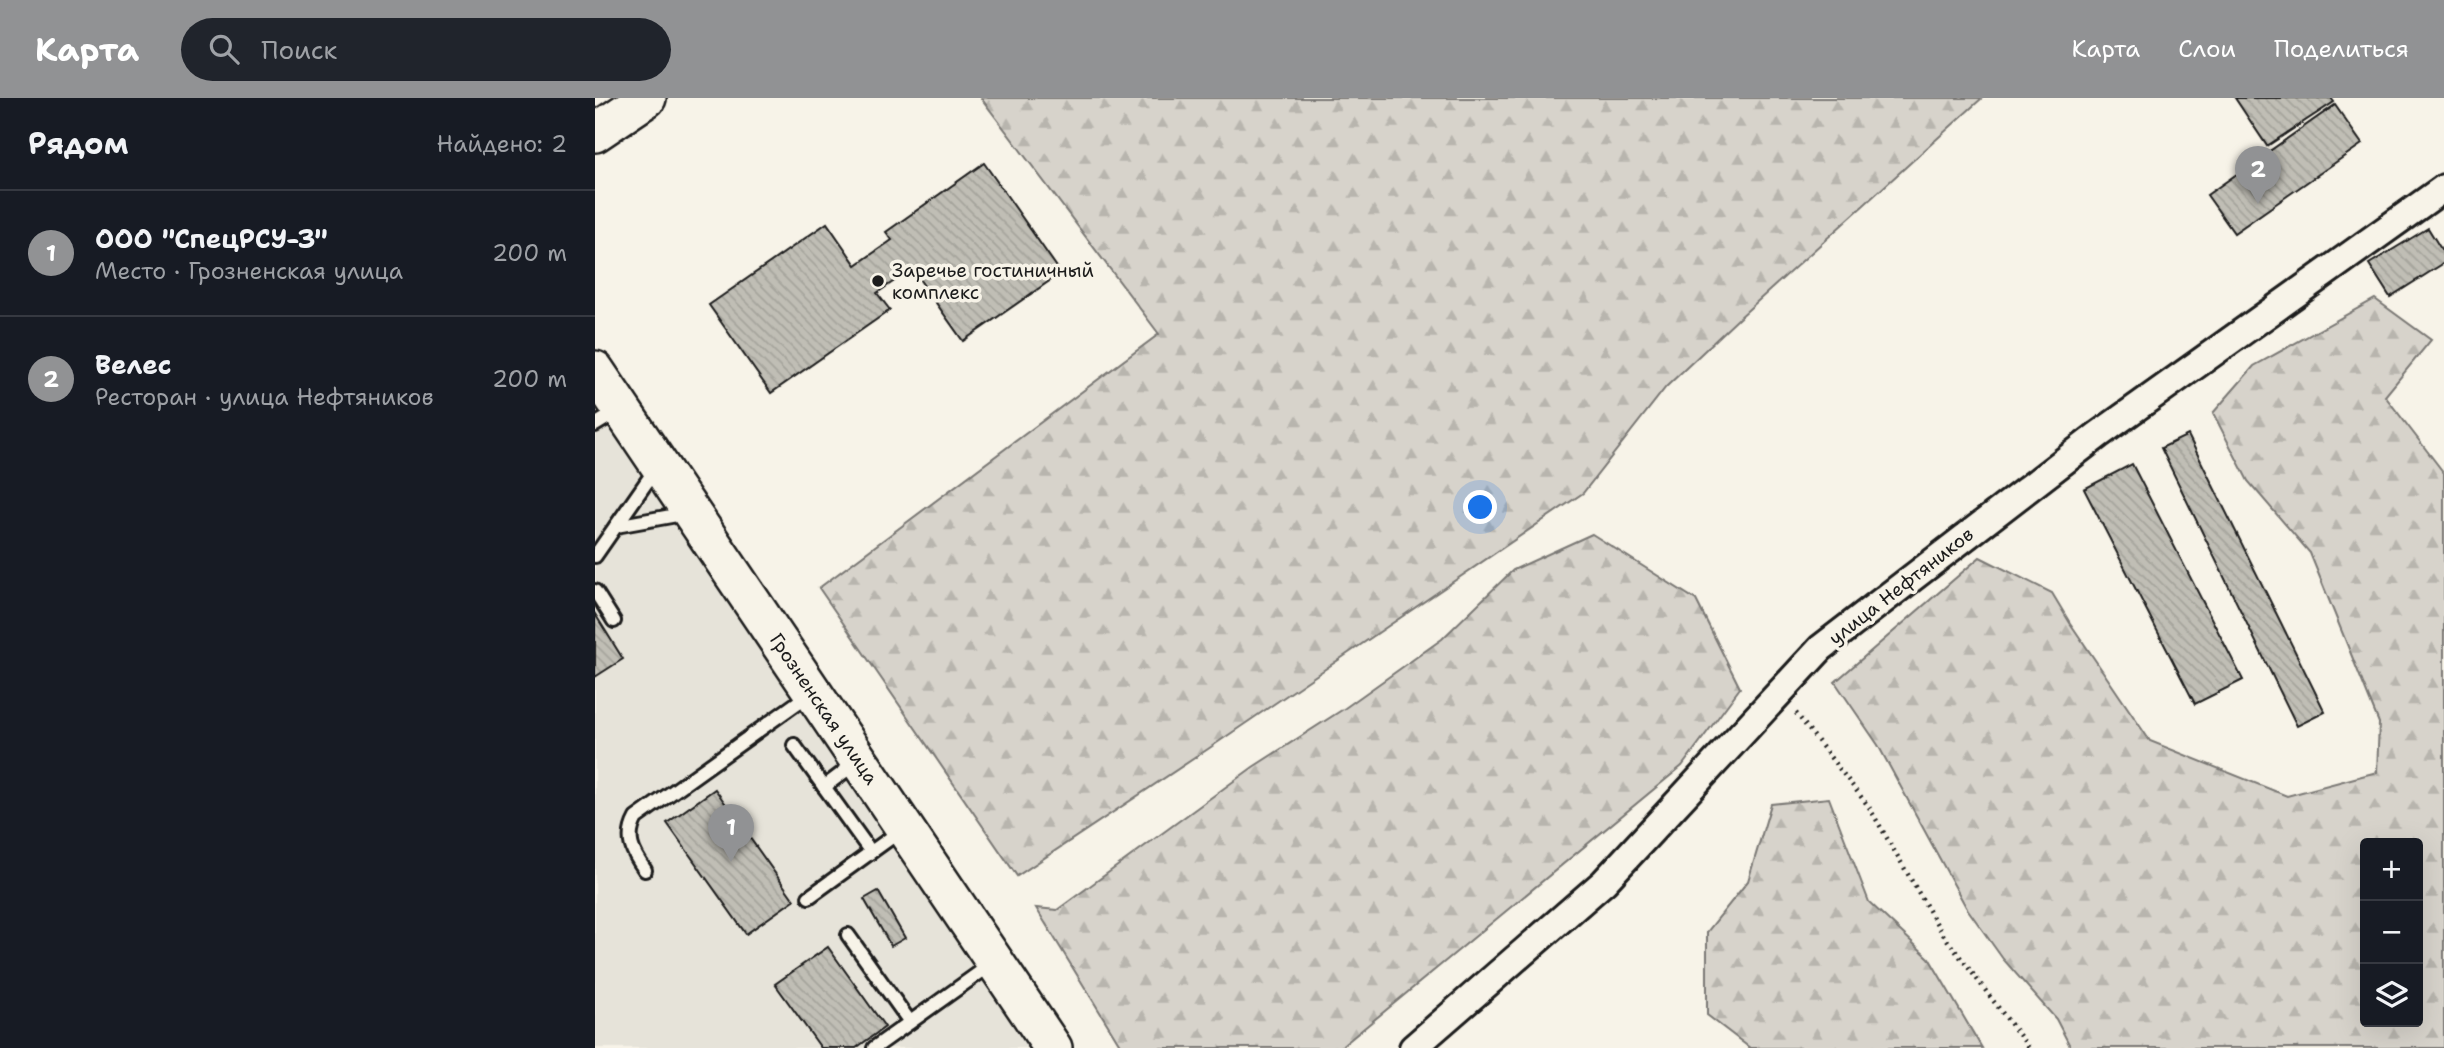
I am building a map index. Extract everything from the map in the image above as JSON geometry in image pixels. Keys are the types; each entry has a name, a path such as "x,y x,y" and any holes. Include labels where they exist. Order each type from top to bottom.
{"main road":[{"path":"595,133 647,98"},
{"name":"Грозненская улица","path":"595,370 608,417 659,465 1053,1048"}],"street":[{"name":"улица Нефтяников","path":"1413,1048 1604,883 1821,648 2098,435 2444,188"}],"lane":[{"path":"595,556 659,465"},
{"path":"616,526 691,513"},
{"path":"595,591 614,621"},
{"path":"645,870 629,841 636,818 813,692"},
{"path":"794,745 871,852"},
{"path":"824,787 859,761"},
{"path":"810,897 905,828"},
{"path":"848,935 910,1022"},
{"path":"874,1048 995,962"}],"path":[{"path":"1780,692 1870,807 1942,933 2029,1048"}],"shaded area":[{"path":"595,398 1043,1048 595,1048"}],"green space":[{"path":"981,98 1982,98 1666,387 1583,493 1017,876 819,588 1159,334"},
{"path":"2375,299 2431,340 2385,396 2444,473 2444,1048 2071,1048 2056,1019 2003,959 1966,907 1878,745 1835,682 1980,557 2052,593 2150,741 2287,796 2377,772 2379,723 2310,553 2248,481 2213,413 2254,366"},
{"path":"1592,534 1696,600 1740,688 1682,766 1340,1048 1122,1048 1036,908 1057,910 1253,767 1345,708 1442,639 1513,570"},
{"path":"1829,798 1869,902 1929,958 1982,1048 1750,1048 1707,1015 1707,932 1748,881 1771,804"}],"building":[{"path":"2235,98 2331,98 2334,102 2267,146"},
{"path":"2335,105 2362,144 2234,233 2207,195"},
{"path":"984,163 1061,273 963,341 912,269 877,293 890,310 771,393 709,305 827,223 856,265 892,240 886,232"},
{"path":"2428,228 2444,254 2444,263 2390,297 2369,264"},
{"path":"2188,435 2325,712 2297,726 2161,448"},
{"path":"2132,464 2243,680 2195,704 2084,489"},
{"path":"595,614 623,659 595,677"},
{"path":"715,789 794,900 746,934 667,823"},
{"path":"878,891 905,938 891,946 864,899"},
{"path":"828,947 885,1027 856,1048 821,1048 775,984"}],"place":[{"name":"Велес","path":"2258,204"},
{"name":"Заречье гостиничный комплекс","path":"878,281"},
{"name":"ООО \"СпецРСУ-3\"","path":"731,862"}]}
